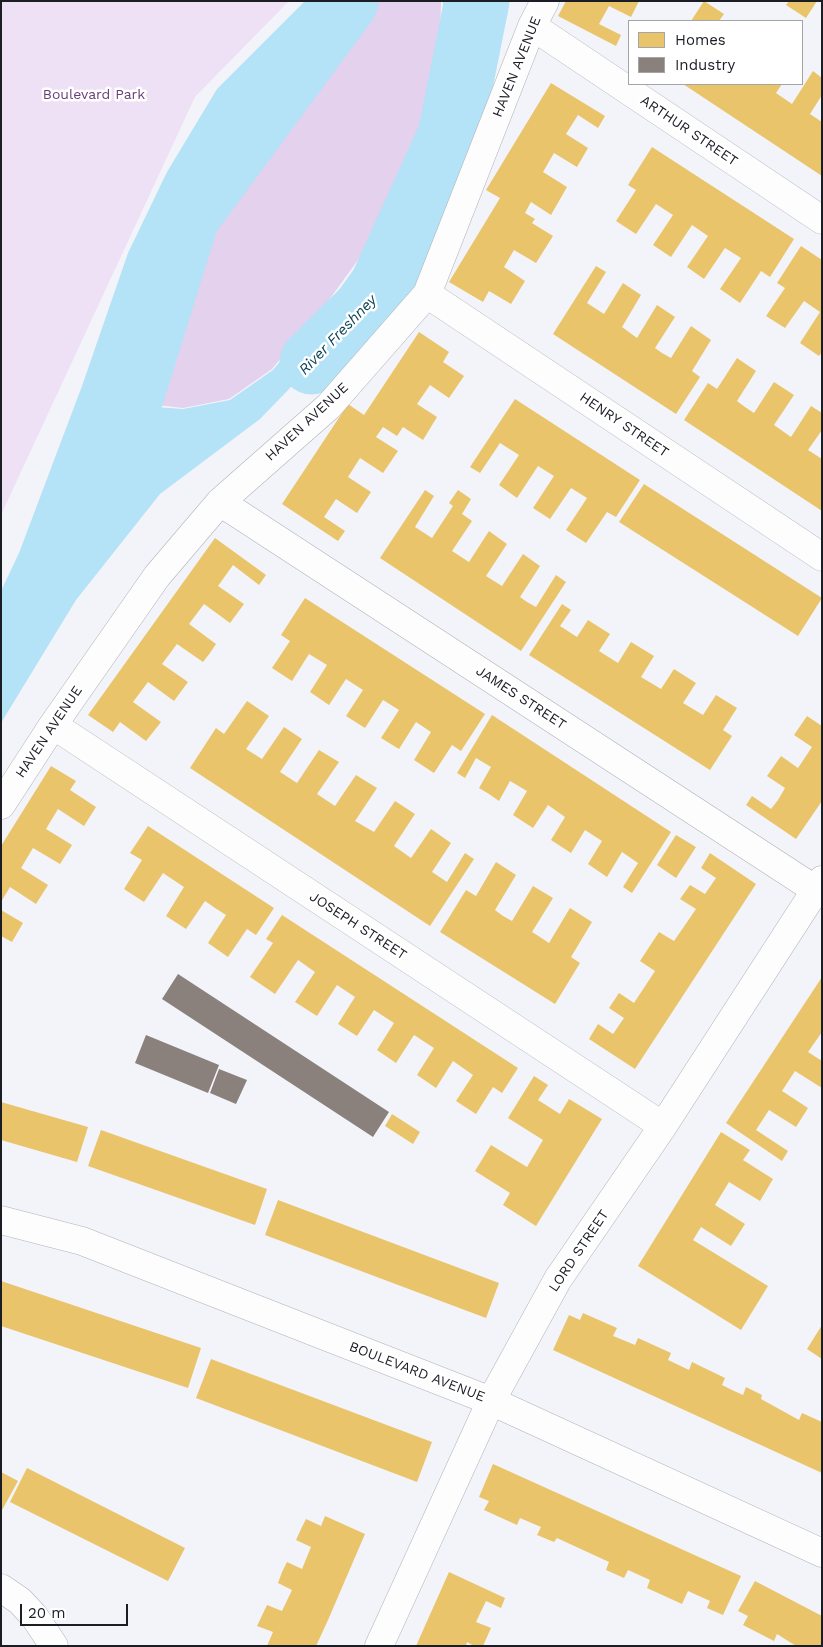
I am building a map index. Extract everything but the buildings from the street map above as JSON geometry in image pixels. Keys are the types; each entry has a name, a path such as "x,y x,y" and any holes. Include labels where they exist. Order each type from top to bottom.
{"street":[{"name":"HAVEN AVENUE","path":"1,805 53,725 157,576 220,502 329,406 427,294 532,26 545,1"},
{"name":"ARTHUR STREET","path":"532,26 822,220"},
{"name":"HENRY STREET","path":"427,294 822,557"},
{"name":"JAMES STREET","path":"220,502 820,888"},
{"name":"JOSEPH STREET","path":"53,725 663,1126"},
{"name":"LORD STREET","path":"379,1646 491,1401 558,1279 663,1126 820,888"},
{"name":"BOULEVARD AVENUE","path":"1,1220 82,1241 491,1401 822,1553"},
{"path":"1,1588 25,1606 54,1646"}],"green space":[{"name":"Boulevard Park","path":"1,1 289,1 195,97 1,515"}],"shaded area":[{"path":"348,1 441,1 440,50 423,137 403,185 363,253 329,300 272,369 229,399 183,408 157,405 137,385 188,218"}],"water":[{"path":"305,1 346,1 187,217 135,385 156,407 183,409 230,400 273,370 331,301 365,254 404,186 425,137 442,50 443,1 496,1 450,136 376,299 260,419 160,494 76,600 1,723 1,591 19,553 82,386 128,253 167,172 217,89"}],"waterway":[{"name":"River Freshney","path":"108,471 187,217 346,1"},
{"name":"River Freshney","path":"312,362 376,299 450,136 477,1"}]}
